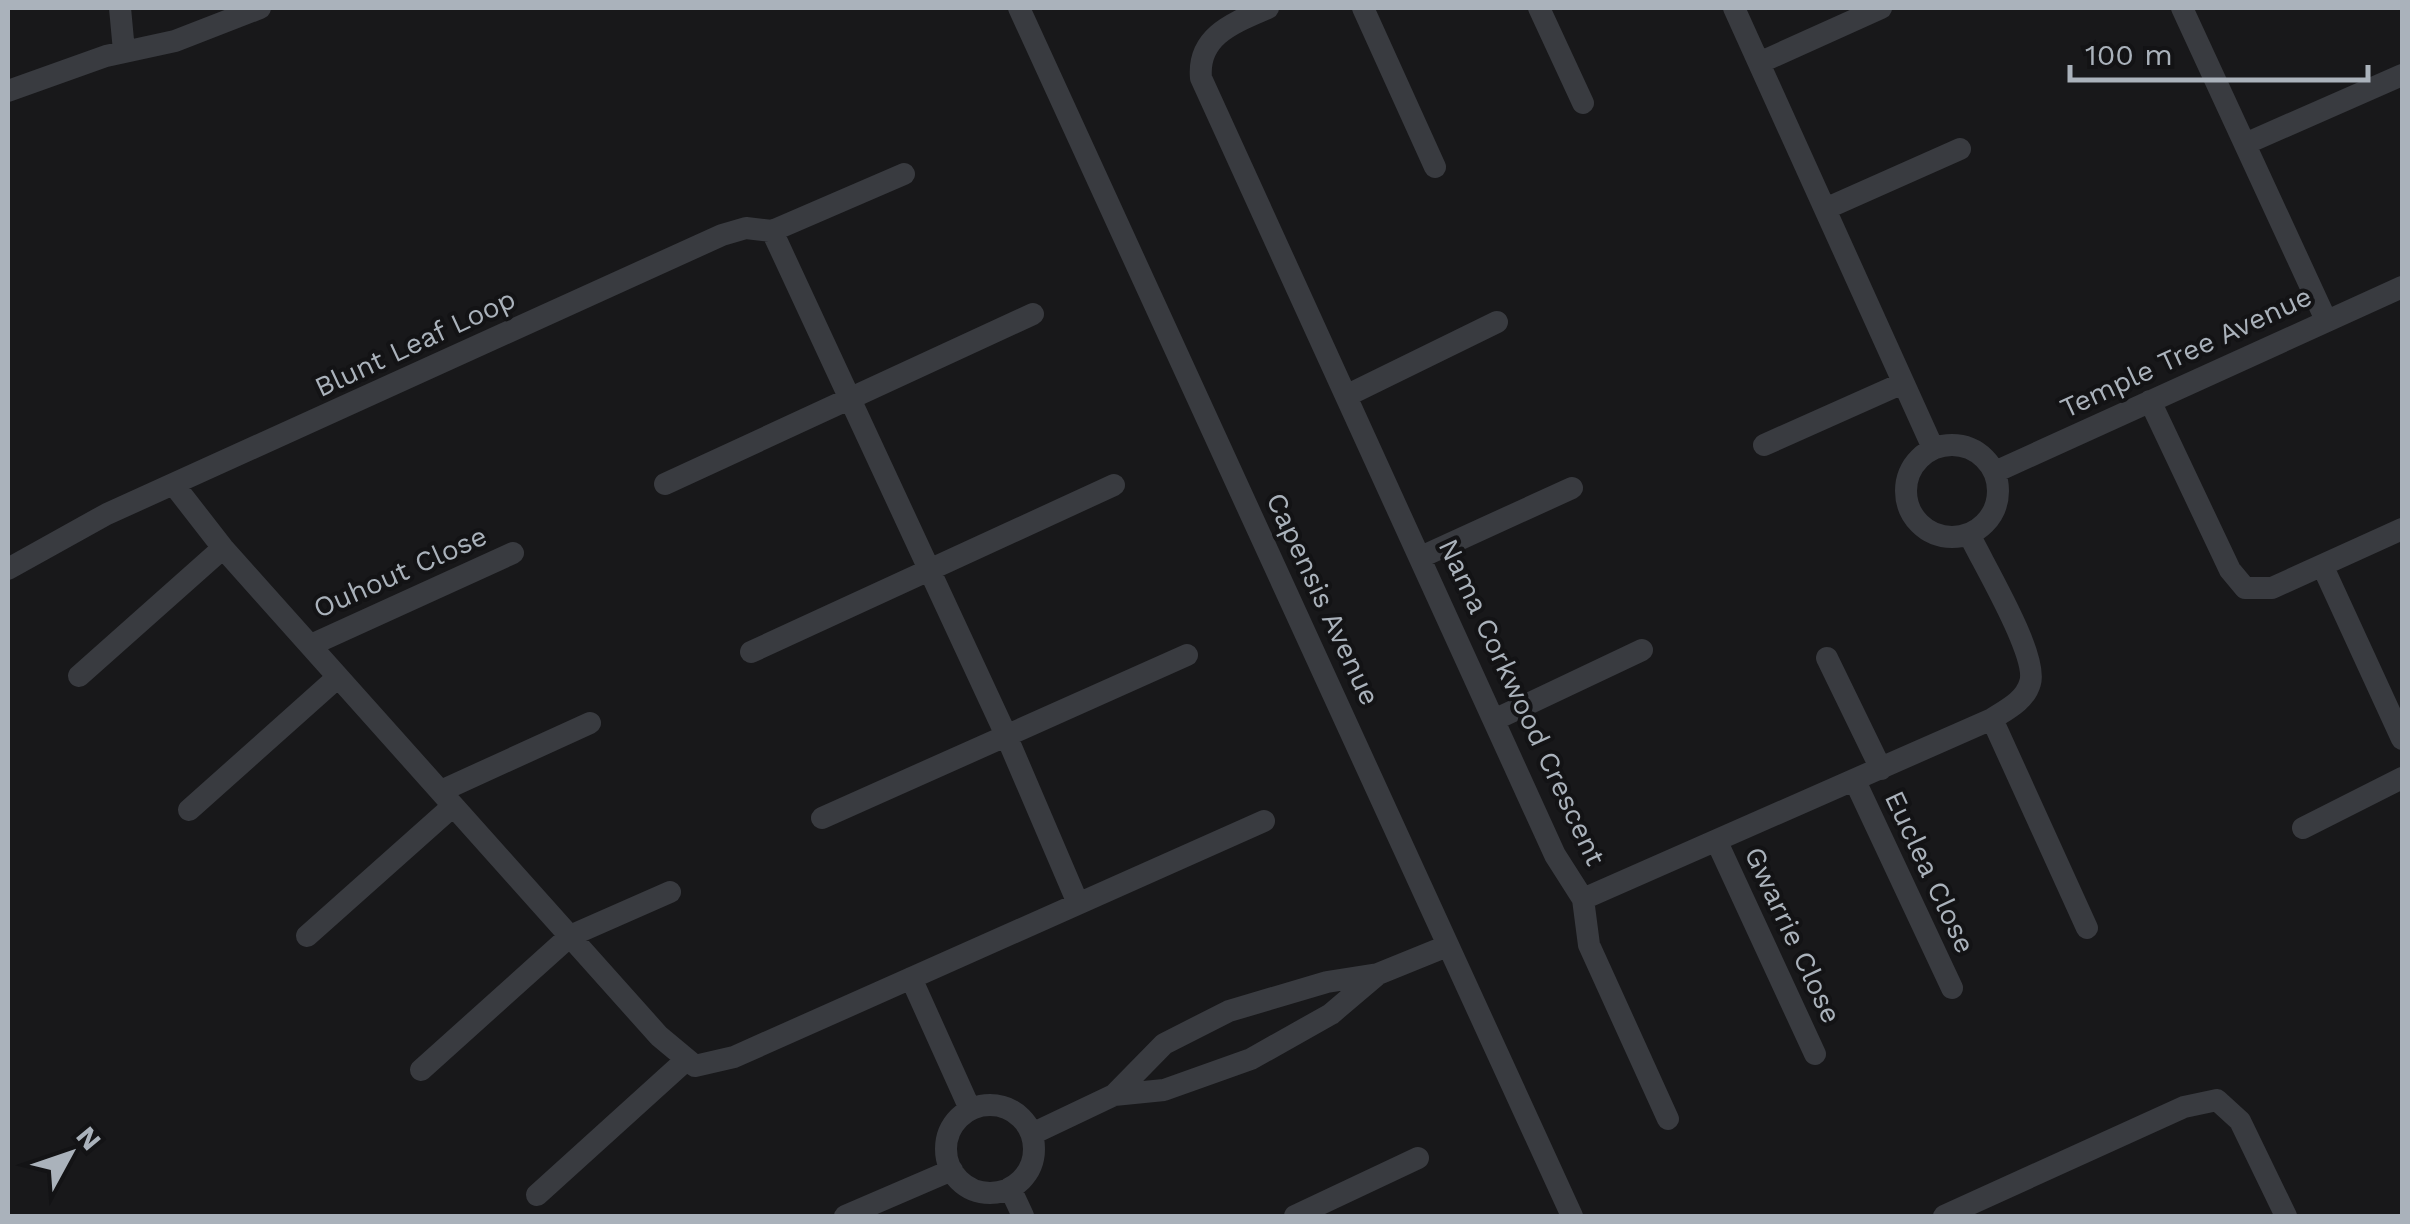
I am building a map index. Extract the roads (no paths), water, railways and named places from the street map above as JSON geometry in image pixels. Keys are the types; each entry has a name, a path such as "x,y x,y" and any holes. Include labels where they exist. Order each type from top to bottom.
{"street":[{"path":"120,8 124,51"},
{"path":"8,91 124,51 175,40 260,8"},
{"name":"Capensis Avenue","path":"1019,8 1572,1216"},
{"name":"Nama Corkwood Crescent","path":"1268,8 1210,40 1202,55 1201,78 1555,854 1583,899 1992,719 2022,698 2032,674 2028,657 1968,534"},
{"path":"1363,8 1435,166"},
{"path":"1539,8 1584,103"},
{"path":"1734,8 1933,448"},
{"path":"1759,63 1881,8"},
{"path":"2182,8 2326,320"},
{"path":"2245,144 2402,74"},
{"path":"1825,209 1960,149"},
{"name":"Blunt Leaf Loop","path":"8,569 74,530 722,235 746,228 772,231 904,174"},
{"path":"772,231 1006,736 1076,901"},
{"name":"Temple Tree Avenue","path":"1995,472 2402,287"},
{"path":"664,484 1033,314"},
{"path":"1348,395 1497,322"},
{"path":"1764,445 1904,383"},
{"path":"2150,401 2239,584 2260,591 2323,567 2402,529"},
{"path":"1962,445 1975,450 1995,472 1997,502 1992,515 1968,534 1953,537 1924,527 1907,501 1911,470 1933,448 1962,445"},
{"path":"751,652 1114,485"},
{"path":"174,486 222,548 570,936 685,1061 695,1066 719,1064 1076,901 1264,821"},
{"path":"1420,557 1572,488"},
{"path":"79,676 222,548"},
{"name":"Ouhout Close","path":"311,645 513,553"},
{"path":"2323,567 2402,740"},
{"path":"1494,720 1642,650"},
{"path":"822,818 1187,655"},
{"path":"1827,658 1881,769"},
{"path":"189,810 338,677"},
{"path":"1992,719 2087,928"},
{"path":"307,936 447,799 590,723"},
{"path":"2303,828 2402,778"},
{"name":"Euclea Close","path":"1854,781 1952,988"},
{"name":"Gwarrie Close","path":"1718,842 1815,1054"},
{"path":"421,1070 570,936 670,892"},
{"path":"1583,899 1589,945 1668,1119"},
{"path":"1114,1095 1164,1044 1229,1011 1327,982 1378,974 1447,946"},
{"path":"1032,1134 1114,1095 1164,1090 1251,1060 1331,1014 1378,974"},
{"path":"911,978 970,1109"},
{"path":"537,1195 685,1061"},
{"path":"1944,1216 2184,1107 2216,1100 2240,1121 2286,1216"},
{"path":"1006,1107 1018,1114 1032,1134 1032,1165 1010,1188 984,1192 971,1188 952,1170 948,1136 970,1109 1006,1107"},
{"path":"1295,1216 1418,1158"},
{"path":"845,1216 952,1170"},
{"path":"1010,1188 1022,1216"}]}
